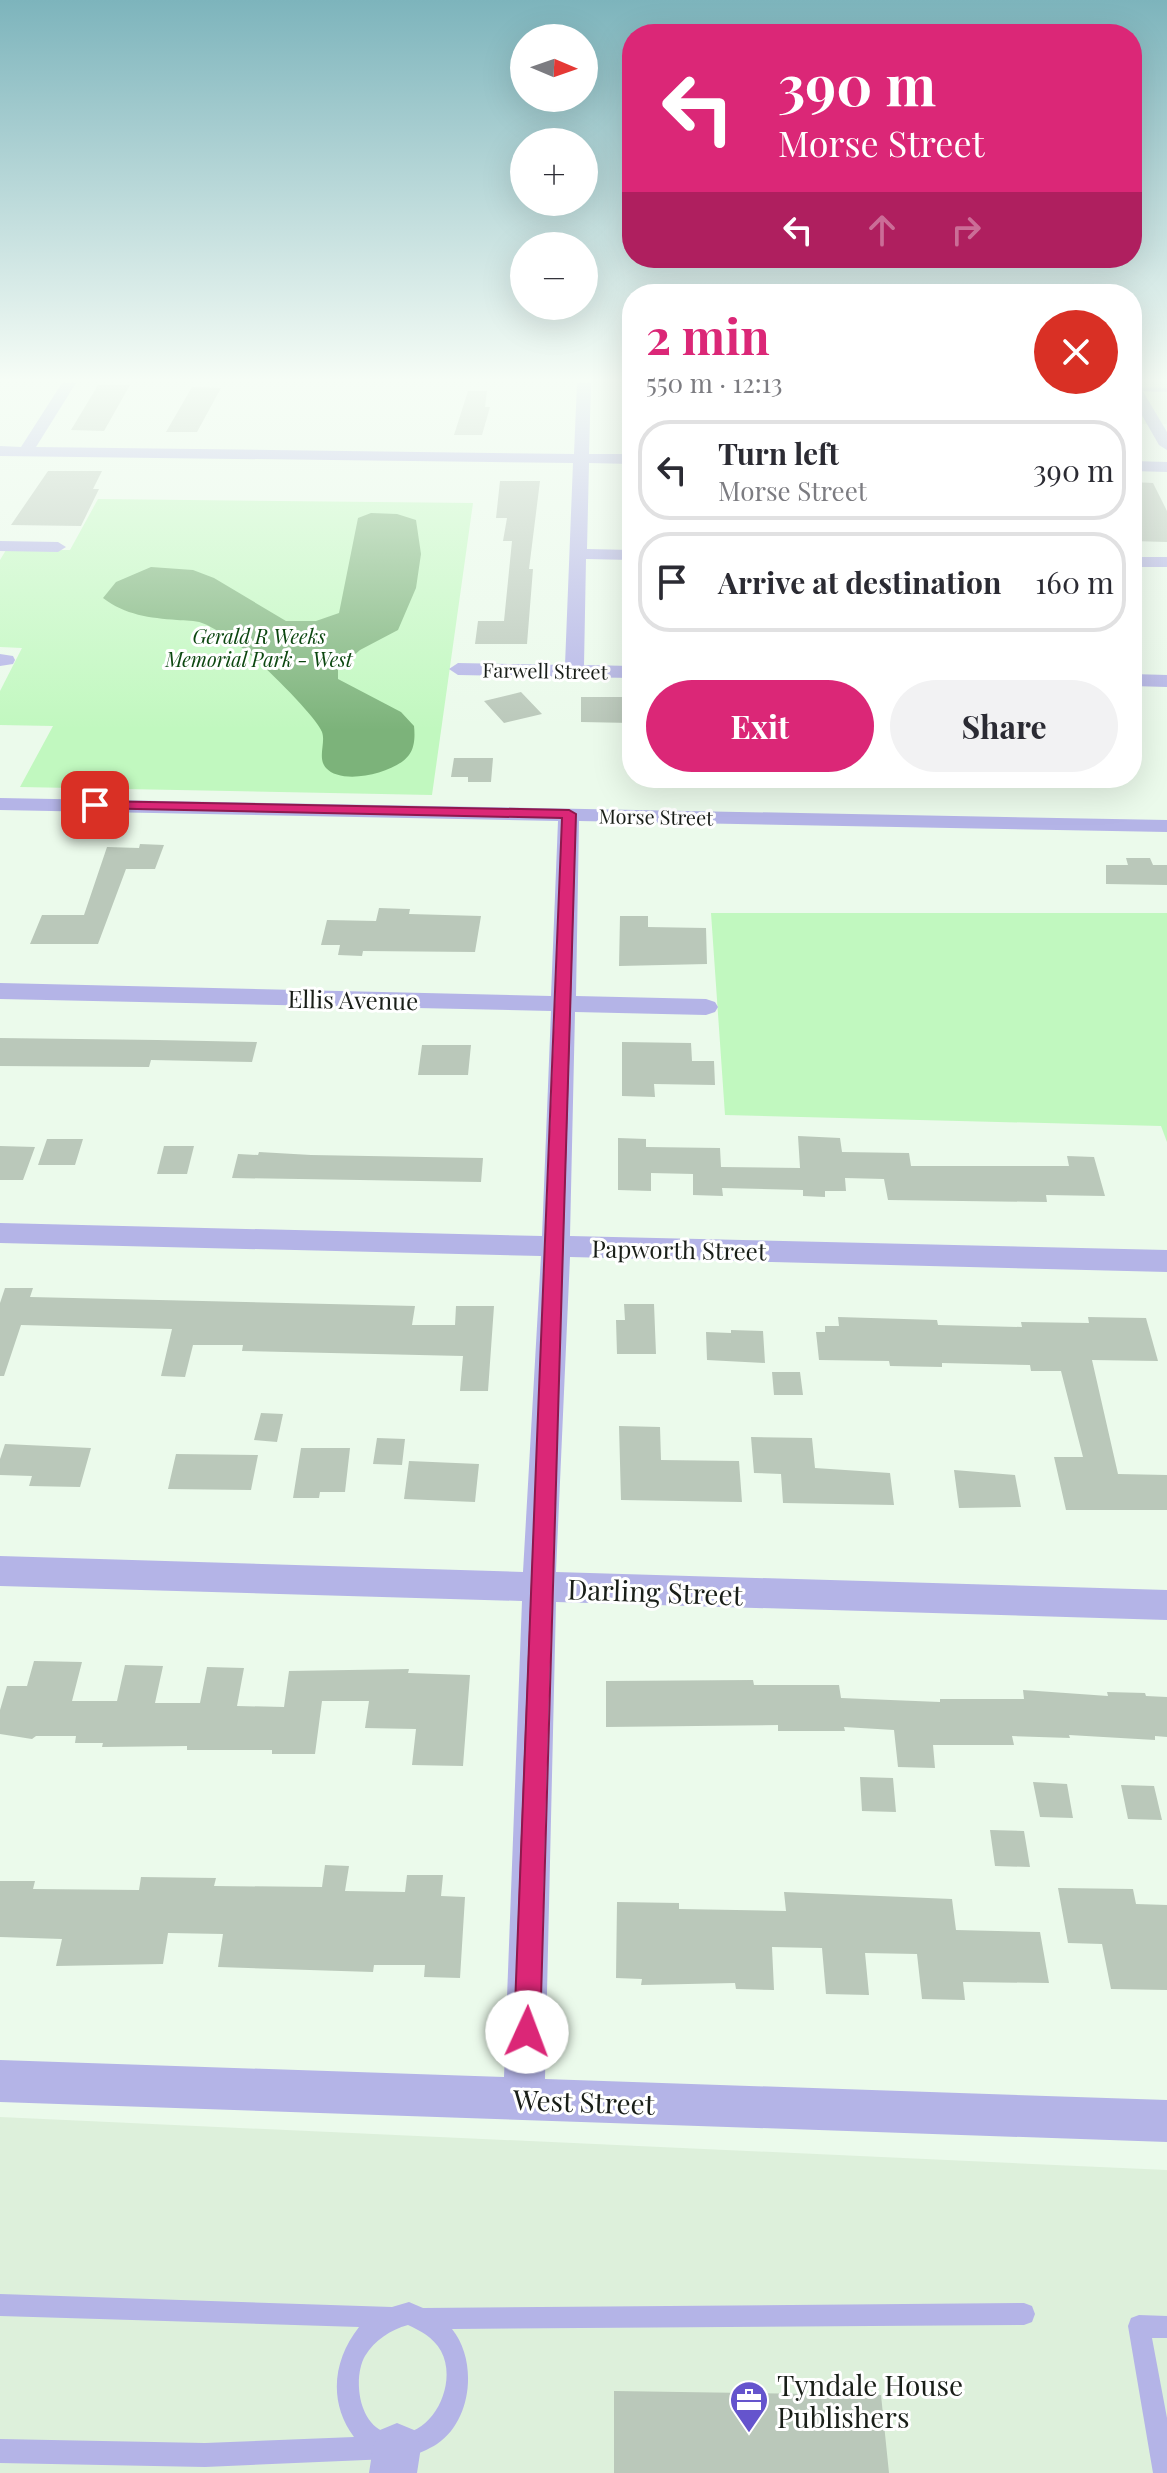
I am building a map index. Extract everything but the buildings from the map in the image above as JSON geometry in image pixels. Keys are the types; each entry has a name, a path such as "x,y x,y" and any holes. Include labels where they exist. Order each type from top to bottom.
{"street":[{"path":"574,671 579,498"},
{"path":"0,546 58,547"},
{"path":"577,554 622,555"},
{"path":"1142,562 1167,562"},
{"name":"Farwell Street","path":"458,669 622,672"},
{"path":"1142,680 1167,681"},
{"name":"Morse Street","path":"0,804 1167,826"},
{"path":"524,2099 539,1588 556,1246 569,814"},
{"name":"Ellis Avenue","path":"0,991 706,1007"},
{"name":"Papworth Street","path":"0,1233 1167,1261"},
{"name":"Darling Street","path":"0,1571 1167,1605"},
{"name":"West Street","path":"0,2081 1167,2121"}],"lane":[{"path":"0,2305 390,2317 409,2313 427,2318 1024,2314"},
{"path":"390,2317 372,2327 359,2344 350,2365 347,2388 352,2411 362,2429 395,2460"},
{"path":"0,2451 395,2460 435,2432 448,2414 456,2392 458,2369 453,2348 442,2330 427,2318"},
{"path":"1165,2473 1139,2326 1167,2327"}],"shaded area":[{"path":"371,513 397,514 416,520 421,554 416,588 398,630 360,650 338,670 338,679 401,712 414,726 409,755 381,772 356,777 334,773 326,768 322,760 322,732 309,713 257,661 216,630 196,621 138,615 103,598 116,582 151,567 193,570 214,578 286,621 316,621 339,613 358,518"},
{"path":"0,2117 1167,2170 1167,2473 0,2473"}],"green space":[{"name":"Gerald R Weeks Memorial Park - West","path":"98,499 473,503 432,795 20,787 53,726 0,725 0,691 22,648 0,647 0,560 6,550 70,550"},
{"path":"711,913 1167,913 1167,1142 1161,1126 725,1115"}],"place":[{"name":"Tyndale House Publishers","path":"749,2434"}],"route":[{"path":"95,805 569,814 556,1246 539,1588 527,2032"}]}
